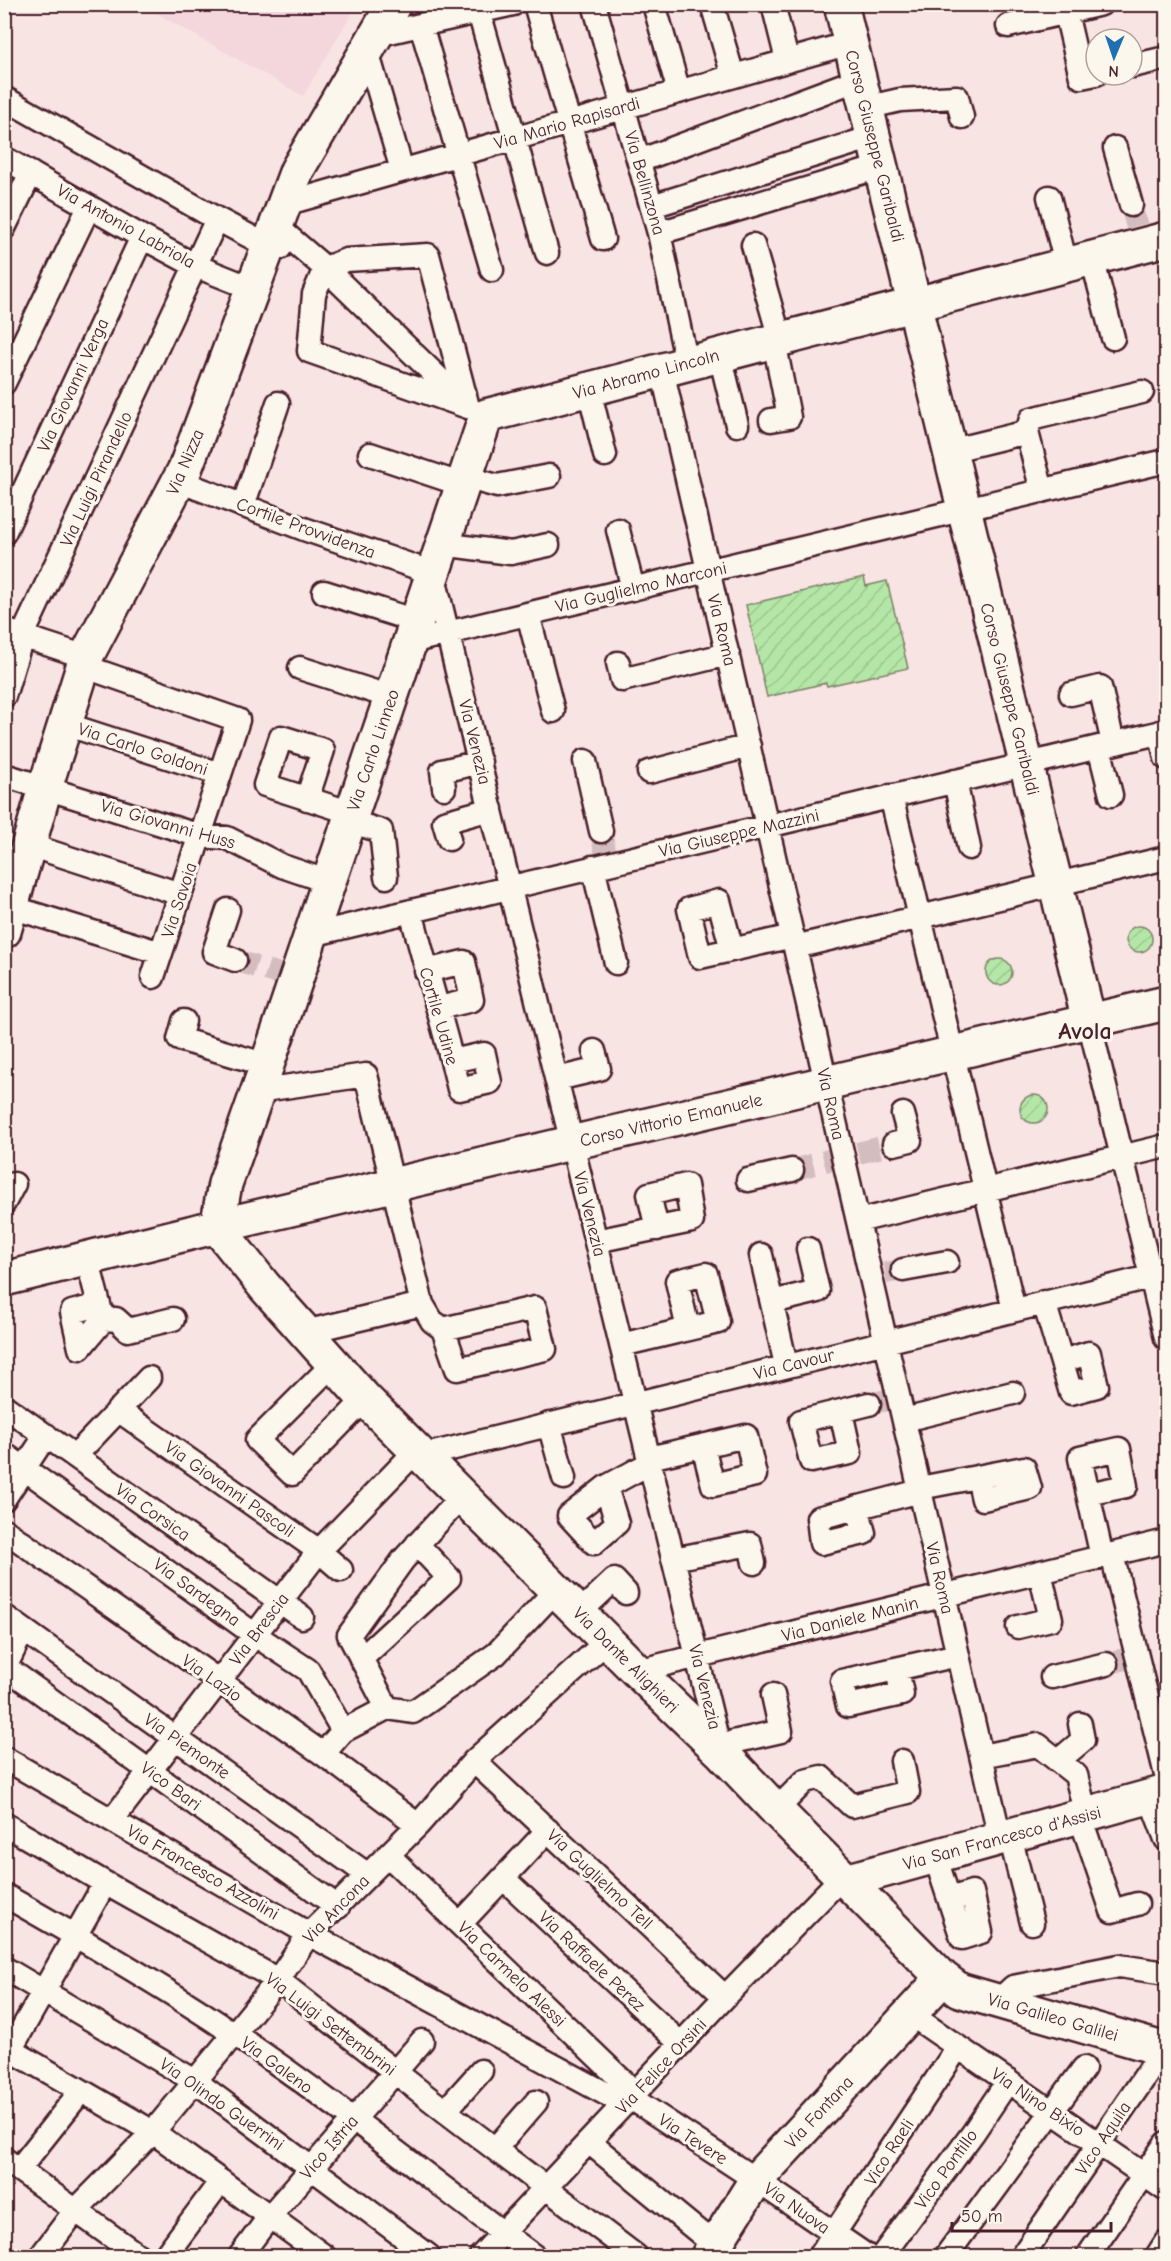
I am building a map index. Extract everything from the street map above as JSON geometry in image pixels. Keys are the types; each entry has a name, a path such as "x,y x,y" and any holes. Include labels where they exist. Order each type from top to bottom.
{"street":[{"name":"Via Nizza","path":"8,919 84,662 179,481 297,170 394,4"},
{"path":"402,170 372,43 421,25 513,4"},
{"path":"535,4 603,240"},
{"name":"Via Bellinzona","path":"594,4 660,233 674,367"},
{"path":"654,4 679,92"},
{"path":"712,4 733,76"},
{"path":"772,4 787,60"},
{"name":"Corso Giuseppe Garibaldi","path":"841,4 1089,1022"},
{"path":"1008,26 1065,9 1101,4"},
{"path":"1065,9 1084,62"},
{"path":"479,12 548,253"},
{"path":"421,25 492,270"},
{"name":"Via Mario Rapisardi","path":"276,225 402,170 850,42"},
{"path":"1144,63 1167,58"},
{"path":"660,233 869,123 900,100 957,97 962,117"},
{"path":"4,99 217,219 276,225 477,411"},
{"path":"639,161 869,123"},
{"path":"652,206 869,123"},
{"path":"1115,148 1131,205"},
{"name":"Via Antonio Labriola","path":"4,158 196,266 251,288"},
{"path":"4,228 31,173"},
{"path":"1049,197 1113,338"},
{"path":"4,383 88,207"},
{"name":"Via Luigi Pirandello","path":"4,696 13,634 196,266 217,219"},
{"name":"Via Giovanni Verga","path":"4,533 142,237"},
{"path":"1079,261 1149,237"},
{"path":"753,245 787,337 789,417 771,420"},
{"path":"428,255 477,411 309,351 314,294 325,268 346,260 428,255"},
{"name":"Via Abramo Lincoln","path":"477,411 589,389 720,355 787,337 911,296 1026,275 1079,261"},
{"path":"720,355 737,425"},
{"name":"Via Roma","path":"674,367 707,571 845,1156 858,1221 887,1273 885,1400 904,1419 981,1756 1032,1923"},
{"path":"589,389 605,455"},
{"path":"1142,392 1031,419 1027,432 1045,490 1167,461"},
{"path":"243,506 278,403"},
{"name":"Via Carlo Linneo","path":"213,1227 225,1184 261,1080 289,977 311,935 464,481 477,411"},
{"path":"949,451 1027,432"},
{"path":"370,454 464,481 497,486 549,476"},
{"name":"Cortile Provvidenza","path":"179,481 304,529 438,558 511,553 548,545"},
{"name":"Via Guglielmo Marconi","path":"413,632 448,633 873,532 965,517 1045,490"},
{"path":"618,530 633,589"},
{"name":"Via Venezia","path":"438,558 448,633 720,1751"},
{"path":"324,592 413,632"},
{"path":"528,614 553,711"},
{"path":"13,634 84,662"},
{"path":"618,663 622,680 728,654"},
{"name":"Via Savoia","path":"84,662 238,720 153,977"},
{"path":"300,668 391,697"},
{"path":"1071,693 1100,687 1111,795"},
{"name":"Via Carlo Goldoni","path":"65,724 220,774"},
{"path":"1163,732 1167,758"},
{"name":"Via Giuseppe Mazzini","path":"311,935 510,887 602,853 768,826 1163,732"},
{"path":"308,799 323,750 281,737 265,785 308,799 381,831 386,877"},
{"path":"649,772 749,746"},
{"path":"585,761 602,853 616,963"},
{"path":"444,788 442,771 480,762"},
{"name":"Via Giovanni Huss","path":"4,775 200,836 227,838 282,866 329,882"},
{"path":"955,781 969,848"},
{"path":"891,796 915,916 947,1055 1014,1310"},
{"path":"449,839 444,822 491,809"},
{"path":"29,845 180,894"},
{"path":"732,950 719,901 688,909 700,957 732,950 794,942 915,916 1054,880 1167,858"},
{"path":"228,910 214,952 235,960"},
{"name":"Cortile Udine","path":"411,911 459,1089 490,1082"},
{"path":"8,919 161,953"},
{"path":"426,971 464,962 472,1000 439,1008"},
{"name":"Corso Vittorio Emanuele","path":"213,1227 1167,1003"},
{"path":"184,1021 179,1039 261,1080 366,1075 397,1185 422,1304 432,1321 443,1329"},
{"path":"1089,1022 1123,1161 1159,1275 1167,1338"},
{"path":"557,1079 598,1069 594,1051"},
{"path":"894,1144 910,1140 903,1114"},
{"path":"858,1221 1123,1161 1167,1146"},
{"path":"748,1180 792,1170"},
{"path":"596,1241 692,1221 686,1185 649,1194 657,1228"},
{"path":"4,1279 213,1227"},
{"name":"Via Dante Alighieri","path":"213,1227 365,1399 720,1751 943,1978"},
{"path":"772,1302 818,1291 808,1249"},
{"path":"761,1255 786,1365"},
{"path":"87,1258 101,1313 116,1319 128,1330 173,1319"},
{"path":"887,1273 947,1262"},
{"path":"621,1346 718,1322 706,1274 677,1281 688,1329"},
{"name":"Via Cavour","path":"420,1453 549,1424 1159,1275"},
{"path":"1044,1302 1062,1361 1089,1353 1097,1386 1071,1393"},
{"path":"308,1336 422,1304"},
{"path":"333,1364 257,1440 292,1474 365,1399"},
{"path":"75,1456 149,1378"},
{"path":"904,1419 1014,1393"},
{"path":"841,1412 850,1453 811,1461 801,1420 885,1400"},
{"name":"Via Corsica","path":"4,1406 302,1617"},
{"name":"Via Giovanni Pascoli","path":"118,1410 319,1551 341,1570"},
{"path":"549,1424 564,1478"},
{"path":"4,1499 46,1435"},
{"path":"606,1487 617,1523 594,1543 569,1516 606,1487 650,1461 703,1446 746,1436 755,1475 713,1485 703,1446"},
{"path":"1088,1494 1126,1486 1119,1449 1080,1458 1088,1494 1103,1553 1123,1659 1160,1790 1167,1839"},
{"name":"Via Brescia","path":"113,1819 319,1551 420,1453"},
{"name":"Via Sardegna","path":"4,1454 255,1635 308,1670 343,1731"},
{"path":"821,1543 818,1518 920,1490 1024,1468 1030,1488"},
{"path":"387,1708 349,1635 403,1560 462,1496"},
{"name":"Via Lazio","path":"4,1530 218,1683 322,1754 418,1825"},
{"name":"Via Daniele Manin","path":"637,1671 1040,1572 1103,1553 1167,1541"},
{"path":"361,1659 449,1578 417,1544"},
{"path":"674,1559 750,1544 753,1563"},
{"path":"1018,1627 1051,1619 1040,1572"},
{"path":"579,1613 614,1580 626,1593"},
{"path":"322,1754 343,1731 387,1708 413,1712 487,1661 556,1590"},
{"name":"Via Piemonte","path":"4,1616 368,1875"},
{"path":"5,1667 23,1630"},
{"name":"Via Ancona","path":"41,2256 153,2132 278,1980 309,1934 418,1825 474,1761 607,1641"},
{"path":"842,1681 848,1706 902,1694 897,1669 958,1655"},
{"path":"1052,1677 1123,1659"},
{"name":"Vico Bari","path":"5,1667 338,1907"},
{"path":"720,1751 733,1742 781,1731 773,1695"},
{"path":"1058,1761 1083,1740 1080,1724"},
{"path":"981,1756 1038,1745 1076,1775 1083,1815 1112,1911 1137,1904"},
{"name":"Via Francesco Azzolini","path":"4,1758 309,1934 630,2098"},
{"name":"Via Guglielmo Tell","path":"474,1761 725,1997"},
{"path":"776,1810 804,1781 821,1777 852,1806 908,1792 902,1761"},
{"name":"Via San Francesco d'Assisi","path":"844,1879 1005,1837 1160,1790"},
{"name":"Via Luigi Settembrini","path":"4,1824 278,1980 395,2073 636,2256"},
{"path":"460,1924 548,1830"},
{"name":"Via Carmelo Alessi","path":"388,1855 460,1924 630,2098"},
{"path":"935,1856 962,1938 981,1932"},
{"name":"Via Raffaele Perez","path":"503,1878 681,2044"},
{"name":"Via Felice Orsini","path":"481,2256 725,1997 844,1879"},
{"path":"105,1883 7,2052 153,2132 324,2256"},
{"name":"Via Galeno","path":"4,1895 75,1935 234,2034 534,2256"},
{"path":"998,2001 1013,1987 1119,1966 1167,1973"},
{"name":"Via Olindo Guerrini","path":"4,1968 195,2081 429,2256"},
{"name":"Via Galileo Galilei","path":"943,1978 959,1990 1165,2050"},
{"name":"Via Fontana","path":"717,2253 756,2180 943,1978"},
{"name":"Via Nino Bixio","path":"910,2014 1167,2190"},
{"name":"Vico Istria","path":"240,2256 270,2216 422,2041"},
{"name":"Vico Raeli","path":"819,2256 958,2047"},
{"name":"Vico Aquila","path":"1022,2256 1165,2050"},
{"path":"946,2256 1084,2068"},
{"path":"445,2111 481,2071"},
{"name":"Vico Pontillo","path":"882,2256 973,2133 1008,2080"},
{"path":"81,2091 12,2164 84,2210 139,2256"},
{"name":"Via Tevere","path":"630,2098 756,2180"},
{"path":"495,2149 536,2102"},
{"path":"589,2142 717,2253"},
{"path":"1088,2256 1167,2143"},
{"name":"Via Nuova","path":"756,2180 867,2256"},
{"path":"165,2256 221,2181"},
{"path":"1157,2256 1167,2242"}],"shaded area":[{"path":"142,5 357,5 303,96"}],"green space":[{"path":"864,577 866,586 887,581 908,668 827,686 826,683 767,697 746,605"},
{"path":"1139,926 1149,929 1152,939 1149,949 1139,952 1129,949 1126,939 1129,929"},
{"path":"999,959 1008,963 1012,972 1008,981 999,985 990,981 986,972 990,963"},
{"path":"1034,1095 1044,1099 1048,1109 1044,1119 1034,1123 1024,1119 1020,1109 1024,1099"}],"tunnel":[{"path":"1131,205 1137,227"},
{"path":"601,831 605,851"},
{"path":"235,960 282,975"},
{"path":"858,1153 894,1144"},
{"path":"792,1170 833,1159"},
{"path":"885,1273 903,1270"},
{"path":"869,1404 887,1400"},
{"path":"1106,1664 1125,1659"}],"district":[{"name":"Avola","path":"1085,1031"}]}
